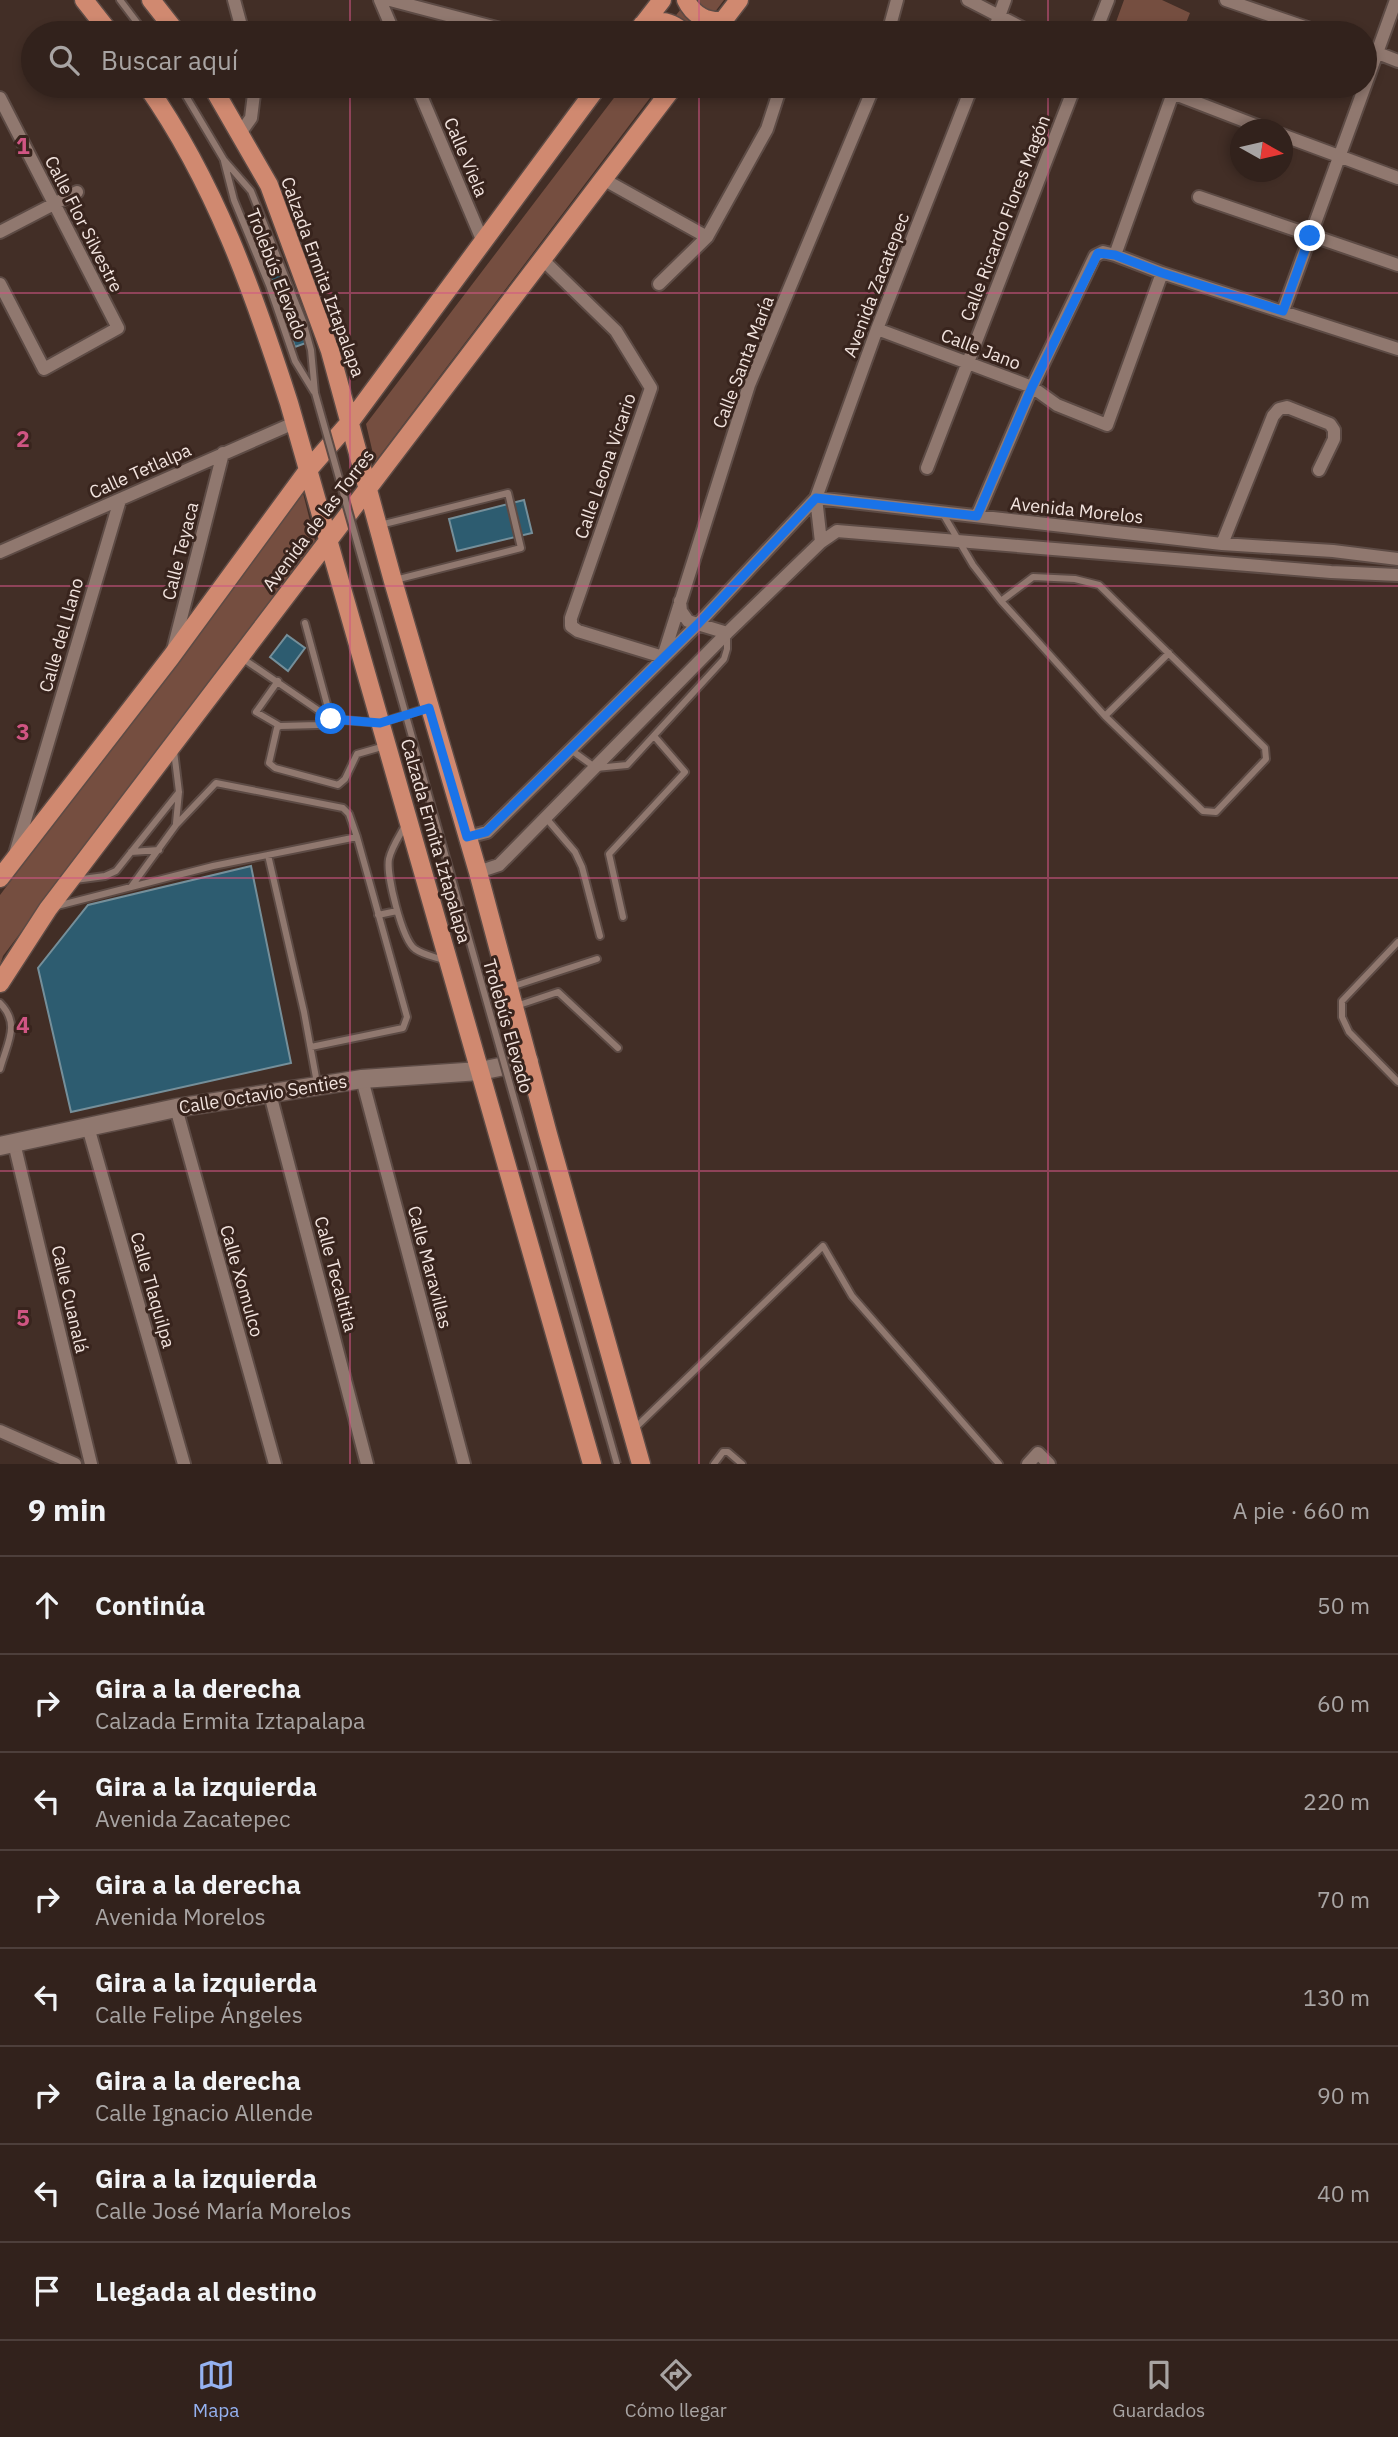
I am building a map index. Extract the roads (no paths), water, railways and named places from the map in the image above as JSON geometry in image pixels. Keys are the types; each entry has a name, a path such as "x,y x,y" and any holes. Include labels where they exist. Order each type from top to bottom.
{"main road":[{"path":"84,0 101,21"},
{"path":"151,0 168,21"},
{"path":"645,21 662,0"},
{"path":"685,0 700,17 709,21"},
{"path":"723,21 739,0"},
{"name":"Calzada Ermita Iztapalapa","path":"155,98 173,123 205,181 263,321 328,539 592,1464"},
{"name":"Calzada Ermita Iztapalapa","path":"220,98 269,185 330,351 429,708 478,872 641,1464"},
{"name":"Avenida de las Torres","path":"0,878 171,657 308,470 350,422 589,98"},
{"name":"Avenida de las Torres","path":"0,983 48,909 665,98"}],"street":[{"path":"234,0 240,21"},
{"path":"380,0 389,21"},
{"path":"390,0 470,21"},
{"path":"891,21 897,0"},
{"path":"968,0 1006,21"},
{"path":"998,21 1005,0"},
{"path":"1100,21 1108,0"},
{"path":"1226,0 1287,21"},
{"path":"1377,38 1396,0"},
{"path":"1377,52 1398,61"},
{"name":"Calle Flor Silvestre","path":"0,98 118,328 44,369 0,284"},
{"path":"241,132 251,118 254,98"},
{"name":"Calle Viela","path":"422,98 483,242"},
{"path":"659,284 707,237 768,129 777,98"},
{"name":"Calle Santa María","path":"663,657 749,385 867,98"},
{"name":"Avenida Zacatepec","path":"467,837 486,832 699,623 816,498 877,329 967,98"},
{"name":"Calle Ricardo Flores Magón","path":"927,468 1070,98"},
{"path":"1115,255 1171,98"},
{"path":"1186,98 1240,119"},
{"path":"1283,311 1361,98"},
{"path":"1293,139 1398,178"},
{"path":"603,179 707,237"},
{"path":"0,232 77,192"},
{"path":"1199,197 1398,265"},
{"path":"977,516 1032,387 1095,256 1102,252 1398,349"},
{"name":"Calle Leona Vicario","path":"542,259 616,331 651,388 570,618 571,626 578,631 663,657"},
{"name":"Calle Jano","path":"877,329 1032,387 1057,405 1107,425 1162,273"},
{"path":"1222,544 1273,416 1279,409 1287,407 1330,424 1334,430 1334,439 1319,470"},
{"name":"Calle Tetlalpa","path":"0,550 294,423"},
{"name":"Calle Teyaca","path":"171,657 223,453"},
{"name":"Avenida Zacatepec","path":"816,498 821,542"},
{"name":"Avenida Morelos","path":"816,498 1222,544 1334,551 1398,570"},
{"name":"Calle del Llano","path":"13,861 120,500"},
{"name":"Avenida Morelos","path":"821,542 837,531 1331,572 1398,570"},
{"path":"478,872 499,865 727,633 821,542"},
{"path":"1331,572 1334,551"},
{"path":"680,598 681,611 685,618 727,633"},
{"name":"Calle Octavio Senties","path":"7,1145 176,1108 362,1079 480,1071 529,1061"},
{"name":"Calle Maravillas","path":"362,1079 464,1464"},
{"name":"Calle Tecaltitla","path":"270,1094 367,1464"},
{"name":"Calle Xomulco","path":"176,1108 275,1464"},
{"name":"Calle Tlaquilpa","path":"88,1126 184,1464"},
{"name":"Calle Cuanalá","path":"7,1145 91,1464"},
{"path":"0,1431 75,1464"},
{"path":"1028,1464 1038,1453 1049,1464"}],"lane":[{"path":"120,0 136,21"},
{"name":"Trolebús Elevado","path":"187,98 224,160 251,191 286,274 312,350 315,393 617,1464"},
{"name":"Trolebús Elevado","path":"224,160 234,200 280,314 295,362 315,393"},
{"path":"378,526 508,493 521,548 393,580"},
{"path":"942,512 972,565 1001,601 1105,716 1203,811 1216,813 1266,759 1265,748 1099,585 1075,579 1032,577 1001,601"},
{"path":"305,623 331,719"},
{"path":"570,750 596,768 627,765 724,659 727,633"},
{"path":"1105,716 1169,653"},
{"path":"241,657 331,719"},
{"path":"278,681 256,712 280,726 318,725 331,719 380,723 429,708"},
{"path":"280,726 276,728 269,763 275,768 338,785 345,779 357,754 387,745"},
{"path":"623,916 609,854 685,772 653,736"},
{"path":"174,745 179,792 176,825"},
{"path":"131,887 176,825 216,783 343,808 349,814 357,837 407,1017 403,1028 311,1046"},
{"path":"70,881 105,876 116,871 179,792"},
{"path":"546,818 575,852 582,867 600,936"},
{"path":"408,819 389,857 388,872 397,911 415,950 449,962"},
{"path":"48,909 213,866 357,837"},
{"path":"131,852 159,849"},
{"path":"268,855 311,1046 317,1086"},
{"path":"378,915 397,911"},
{"path":"1398,942 1342,1001 1342,1017 1349,1032 1398,1082"},
{"path":"509,988 597,960"},
{"path":"514,1007 558,992 618,1048"},
{"path":"0,1003 10,1013 13,1025 0,1069"},
{"path":"632,1431 823,1246 852,1296 999,1464"},
{"path":"714,1464 723,1452 728,1452 742,1464"}]}
